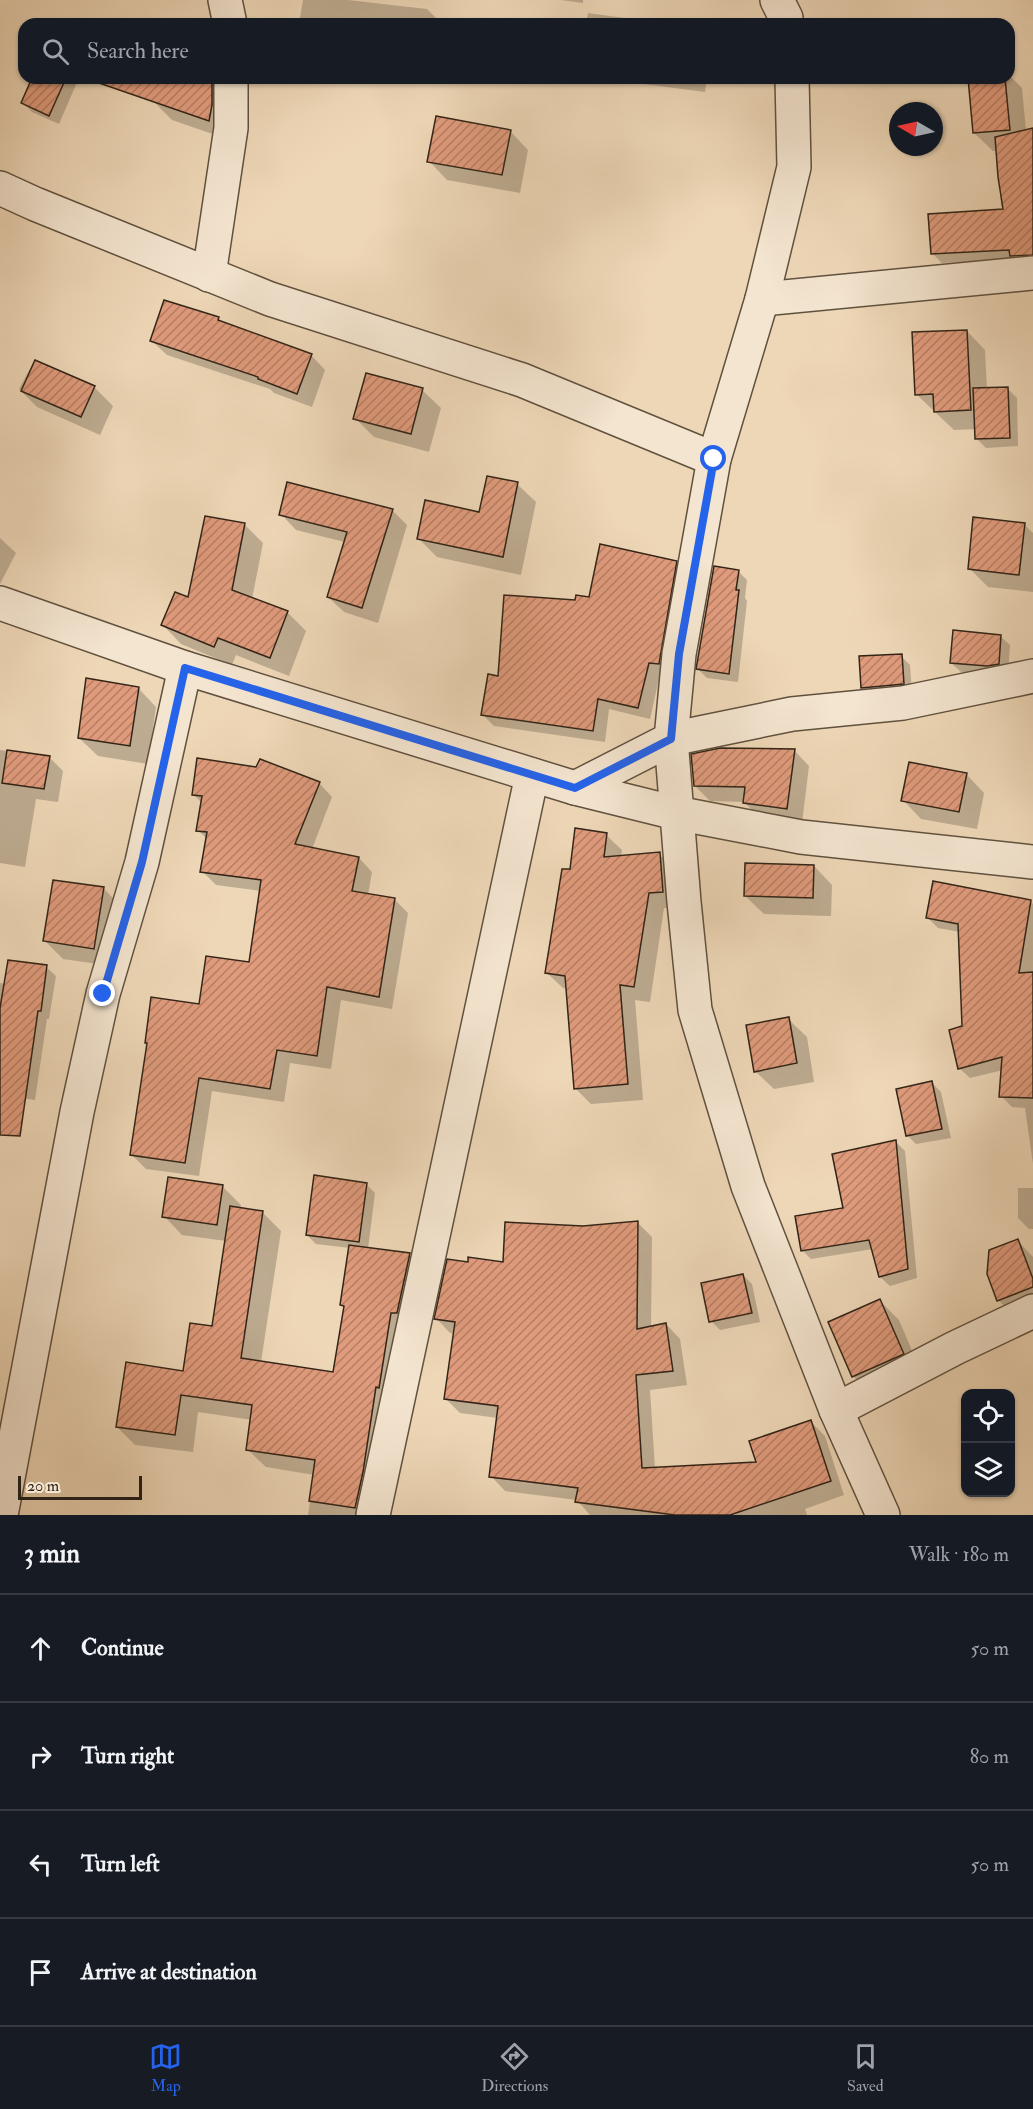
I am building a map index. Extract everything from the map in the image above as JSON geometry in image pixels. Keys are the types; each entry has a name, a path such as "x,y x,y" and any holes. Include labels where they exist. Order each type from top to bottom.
{"street":[{"path":"225,0 229,18"},
{"path":"777,0 786,18"},
{"path":"209,275 231,128 231,84"},
{"path":"792,84 794,166 762,299 714,459 679,654 671,739 695,1010 748,1186 836,1410 883,1515"},
{"path":"0,188 270,299 522,380 714,459"},
{"path":"762,299 1033,273"},
{"path":"0,603 185,668 575,788 676,813 801,837 1033,862"},
{"path":"1,1515 77,1112 103,994 142,862 185,668"},
{"path":"575,788 671,739 792,714 903,703 1033,676"},
{"path":"374,1515 532,775"},
{"path":"836,1410 1033,1311"}],"building":[{"path":"29,84 63,84 49,116 21,103"},
{"path":"102,84 212,84 209,121"},
{"path":"969,84 1006,84 1010,130 973,133"},
{"path":"436,116 511,130 502,175 427,162"},
{"path":"1033,128 1033,255 1010,256 1009,250 931,254 928,214 1003,209 995,137"},
{"path":"164,300 219,317 218,320 312,354 297,394 258,379 258,377 150,341"},
{"path":"967,330 971,410 934,412 933,394 915,395 912,332"},
{"path":"35,360 95,386 81,417 21,391"},
{"path":"366,373 423,388 411,434 353,419"},
{"path":"1008,387 1010,438 975,439 973,388"},
{"path":"487,476 518,482 503,557 417,539 425,500 479,512"},
{"path":"287,482 393,509 362,608 327,597 347,532 279,515"},
{"path":"205,516 245,523 232,590 288,611 270,658 218,638 214,647 161,625 175,592 188,597"},
{"path":"973,517 1025,523 1019,575 968,569"},
{"path":"600,544 677,561 659,664 649,663 638,708 598,699 593,731 481,715 488,674 498,676 504,595 575,600 576,595 589,597"},
{"path":"714,566 739,570 736,590 739,590 729,674 696,669"},
{"path":"953,630 1001,635 999,664 987,666 950,663"},
{"path":"902,654 904,684 861,688 859,656"},
{"path":"86,678 139,687 130,746 78,738"},
{"path":"720,748 795,749 787,809 743,803 745,787 694,786 691,754"},
{"path":"7,750 50,756 44,789 2,783"},
{"path":"197,758 256,767 260,759 320,782 295,844 359,857 352,891 395,898 379,997 327,987 317,1056 277,1050 270,1089 199,1078 185,1163 130,1155 147,1043 145,1043 151,997 199,1004 206,956 249,962 261,880 200,872 207,832 196,831 202,796 192,795"},
{"path":"909,762 967,773 959,812 901,801"},
{"path":"575,828 607,833 604,857 660,852 663,892 649,893 634,987 620,985 628,1084 574,1089 565,976 545,973 562,869 570,869"},
{"path":"745,863 814,865 813,898 744,896"},
{"path":"53,880 104,887 94,949 43,941"},
{"path":"933,881 1031,900 1019,973 1033,972 1033,1098 999,1097 1002,1057 958,1069 949,1030 962,1026 958,924 926,918"},
{"path":"8,960 47,965 20,1136 0,1135 0,1008"},
{"path":"789,1017 797,1063 754,1072 746,1025"},
{"path":"932,1081 942,1129 906,1136 896,1089"},
{"path":"896,1140 908,1269 879,1277 869,1240 801,1251 795,1216 843,1208 832,1154"},
{"path":"314,1175 367,1183 359,1242 306,1235"},
{"path":"168,1177 223,1185 217,1225 162,1217"},
{"path":"230,1206 263,1211 241,1358 333,1372 344,1306 340,1305 349,1245 410,1253 397,1313 391,1313 379,1388 376,1387 355,1508 309,1501 315,1460 246,1450 252,1405 181,1395 175,1435 116,1427 126,1362 183,1371 190,1323 212,1326"},
{"path":"638,1221 637,1329 666,1323 673,1371 636,1375 642,1468 756,1462 749,1441 811,1420 831,1481 730,1515 675,1515 575,1502 578,1488 489,1477 498,1406 444,1399 455,1322 434,1319 447,1259 468,1262 468,1257 503,1262 505,1222 583,1226"},
{"path":"1018,1239 1033,1279 1033,1287 997,1301 987,1274 989,1250"},
{"path":"743,1274 752,1313 709,1322 701,1283"},
{"path":"880,1299 904,1354 852,1377 828,1322"}],"route":[{"path":"103,994 142,862 185,668 575,788 671,739 679,654 714,459"}]}
